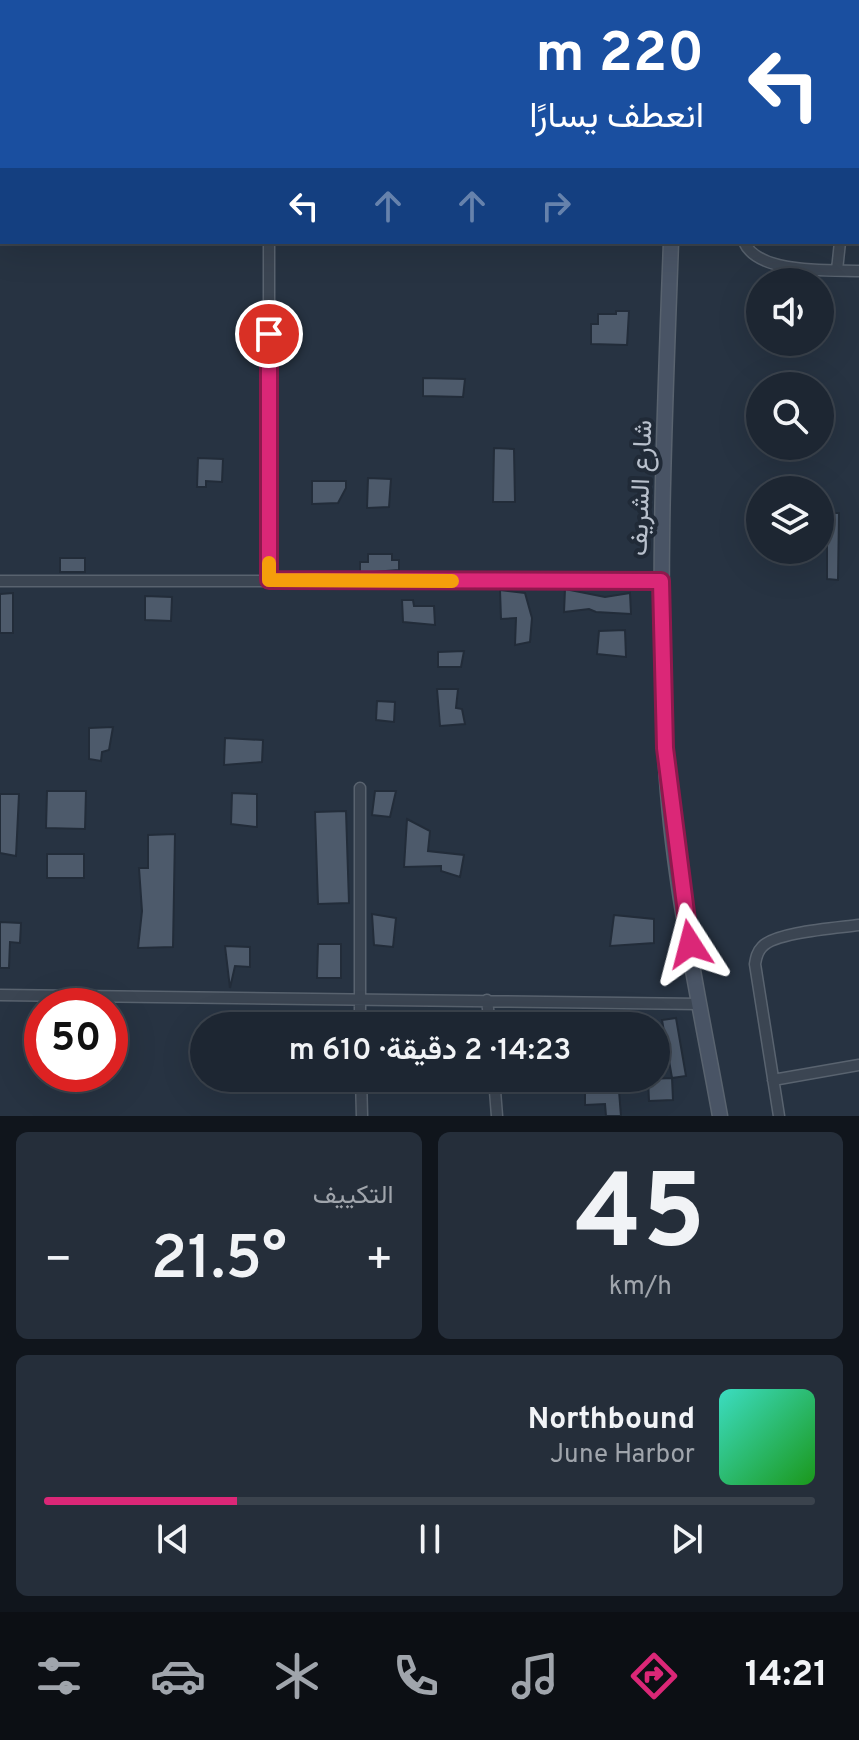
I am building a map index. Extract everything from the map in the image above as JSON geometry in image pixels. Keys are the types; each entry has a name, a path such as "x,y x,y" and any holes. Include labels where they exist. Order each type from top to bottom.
{"main road":[{"name":"شارع الشريف","path":"671,244 661,581 665,748 680,884 720,1116"}],"street":[{"path":"269,244 269,580"},
{"path":"745,244 748,251 768,264 859,271"},
{"path":"837,270 840,244"},
{"path":"0,581 661,581"},
{"path":"360,788 360,1012"},
{"path":"779,1116 755,964 758,952 763,944 778,938 859,925"},
{"path":"0,995 359,997 700,1004"},
{"path":"487,1000 488,1012"},
{"path":"773,1080 859,1065"},
{"path":"361,1092 362,1116"},
{"path":"495,1092 497,1116"}],"building":[{"path":"616,311 629,311 627,345 591,344 591,324 598,324 598,314 616,314"},
{"path":"423,378 465,379 463,397 423,396"},
{"path":"494,448 514,449 515,502 493,502"},
{"path":"198,458 223,459 222,482 206,481 206,487 197,487"},
{"path":"368,478 391,479 389,507 367,508"},
{"path":"312,481 346,481 346,488 338,503 312,504"},
{"path":"834,513 839,513 838,580 827,579 827,564 834,564"},
{"path":"368,554 392,554 392,560 399,560 399,570 360,573 360,562 368,562"},
{"path":"60,558 85,558 85,572 60,572"},
{"path":"565,589 605,597 630,593 631,614 589,609 564,612"},
{"path":"500,590 525,593 532,618 530,642 515,645 516,618 501,619"},
{"path":"13,593 13,633 0,633 0,594"},
{"path":"145,596 172,597 171,621 145,620"},
{"path":"402,600 413,600 414,606 434,606 435,625 403,622"},
{"path":"625,630 626,657 597,654 599,631"},
{"path":"464,651 461,667 438,667 438,652"},
{"path":"437,689 458,689 456,708 462,709 465,724 440,726"},
{"path":"377,701 395,702 394,722 376,720"},
{"path":"113,727 109,750 102,752 101,761 89,759 89,728"},
{"path":"225,738 263,740 262,762 224,765"},
{"path":"47,791 86,791 85,829 46,828"},
{"path":"375,791 396,791 390,817 372,815"},
{"path":"232,793 257,794 257,827 231,824"},
{"path":"0,794 19,794 16,856 0,853"},
{"path":"346,811 349,903 318,904 315,812"},
{"path":"407,819 430,831 428,851 464,855 460,877 441,871 441,866 404,867"},
{"path":"175,834 173,947 138,948 142,911 139,868 148,868 148,835"},
{"path":"47,854 84,854 84,878 47,878"},
{"path":"372,914 396,918 393,947 374,945"},
{"path":"614,915 654,919 654,943 610,946"},
{"path":"0,922 21,923 20,943 10,942 9,968 0,968"},
{"path":"318,944 341,944 341,978 317,978"},
{"path":"225,946 250,947 250,967 235,966 230,988"},
{"path":"676,1018 686,1076 672,1078 670,1019"},
{"path":"670,1078 673,1100 649,1101 649,1092 670,1092"},
{"path":"619,1092 621,1116 606,1116 605,1104 585,1105 585,1093"}],"slow traffic":[{"path":"269,563 269,580 452,581"}],"route":[{"path":"269,334 269,580 661,581 665,748 690,944"}]}
